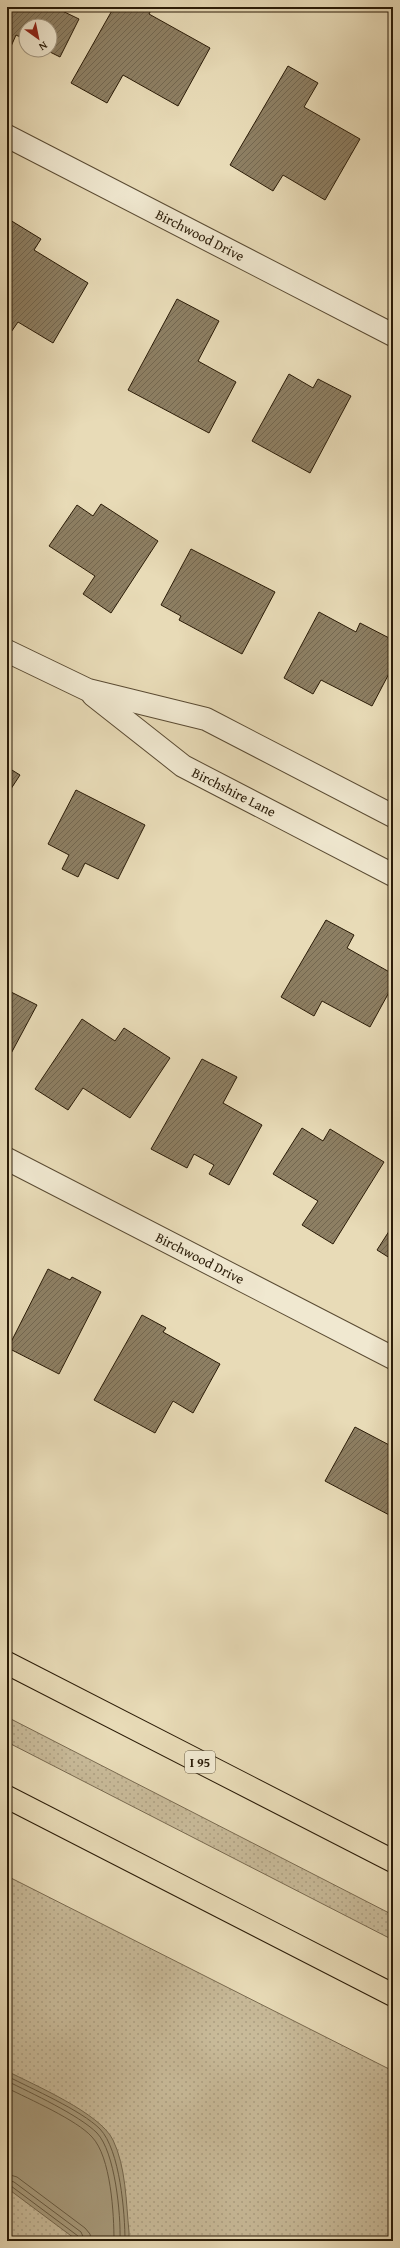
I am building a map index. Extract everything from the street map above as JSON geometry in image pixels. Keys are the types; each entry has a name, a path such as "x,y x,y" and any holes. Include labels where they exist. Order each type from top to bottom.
{"highway":[{"name":"I 95","path":"7,1663 393,1861"},
{"path":"7,1797 393,1995"}],"street":[{"name":"Birchwood Drive","path":"7,136 393,334"},
{"name":"Birchshire Lane","path":"7,651 88,690 206,719 393,816"},
{"name":"Birchshire Lane","path":"88,690 183,766 393,875"},
{"name":"Birchwood Drive","path":"7,1159 393,1358"}],"shaded area":[{"path":"7,1717 393,1915 393,1940 7,1742"},
{"path":"7,1876 393,2071 393,2241 7,2241"}],"water":[{"path":"7,2071 81,2110 106,2130 113,2140 121,2162 126,2197 129,2241 78,2241 7,2188"}],"building":[{"path":"7,7 54,7 79,19 60,57 58,56 58,18 18,18 18,36 16,35 9,51 7,50"},
{"path":"114,7 153,7 149,14 210,48 178,106 123,75 107,103 71,83"},
{"path":"288,66 318,83 304,107 360,139 325,200 283,175 273,191 230,165"},
{"path":"10,220 41,239 34,250 88,283 53,343 18,322 7,338 7,224"},
{"path":"177,299 219,321 198,361 236,382 209,433 128,390"},
{"path":"289,374 313,388 318,379 351,396 310,473 252,441"},
{"path":"101,504 158,541 111,613 83,594 95,576 49,546 77,505 93,516"},
{"path":"191,549 275,592 242,654 179,620 181,616 161,605"},
{"path":"319,612 356,632 360,623 393,640 393,666 372,706 321,680 313,694 284,678"},
{"path":"7,767 20,775 7,795"},
{"path":"76,790 145,825 118,879 85,863 78,877 62,869 69,855 48,844"},
{"path":"326,920 354,935 347,948 393,974 393,985 370,1027 322,1001 314,1016 281,997"},
{"path":"7,990 37,1005 7,1061"},
{"path":"82,1019 115,1041 124,1028 170,1058 130,1118 83,1088 68,1110 35,1089"},
{"path":"202,1059 237,1077 223,1103 262,1125 229,1185 209,1174 214,1165 194,1154 187,1168 151,1149"},
{"path":"302,1128 323,1141 330,1129 384,1162 333,1244 302,1225 318,1201 273,1174"},
{"path":"393,1225 393,1260 377,1250"},
{"path":"48,1269 70,1280 72,1277 101,1292 59,1374 8,1348"},
{"path":"142,1315 166,1328 163,1332 220,1364 193,1413 173,1401 155,1433 94,1400"},
{"path":"355,1427 393,1447 393,1517 325,1481"}]}
